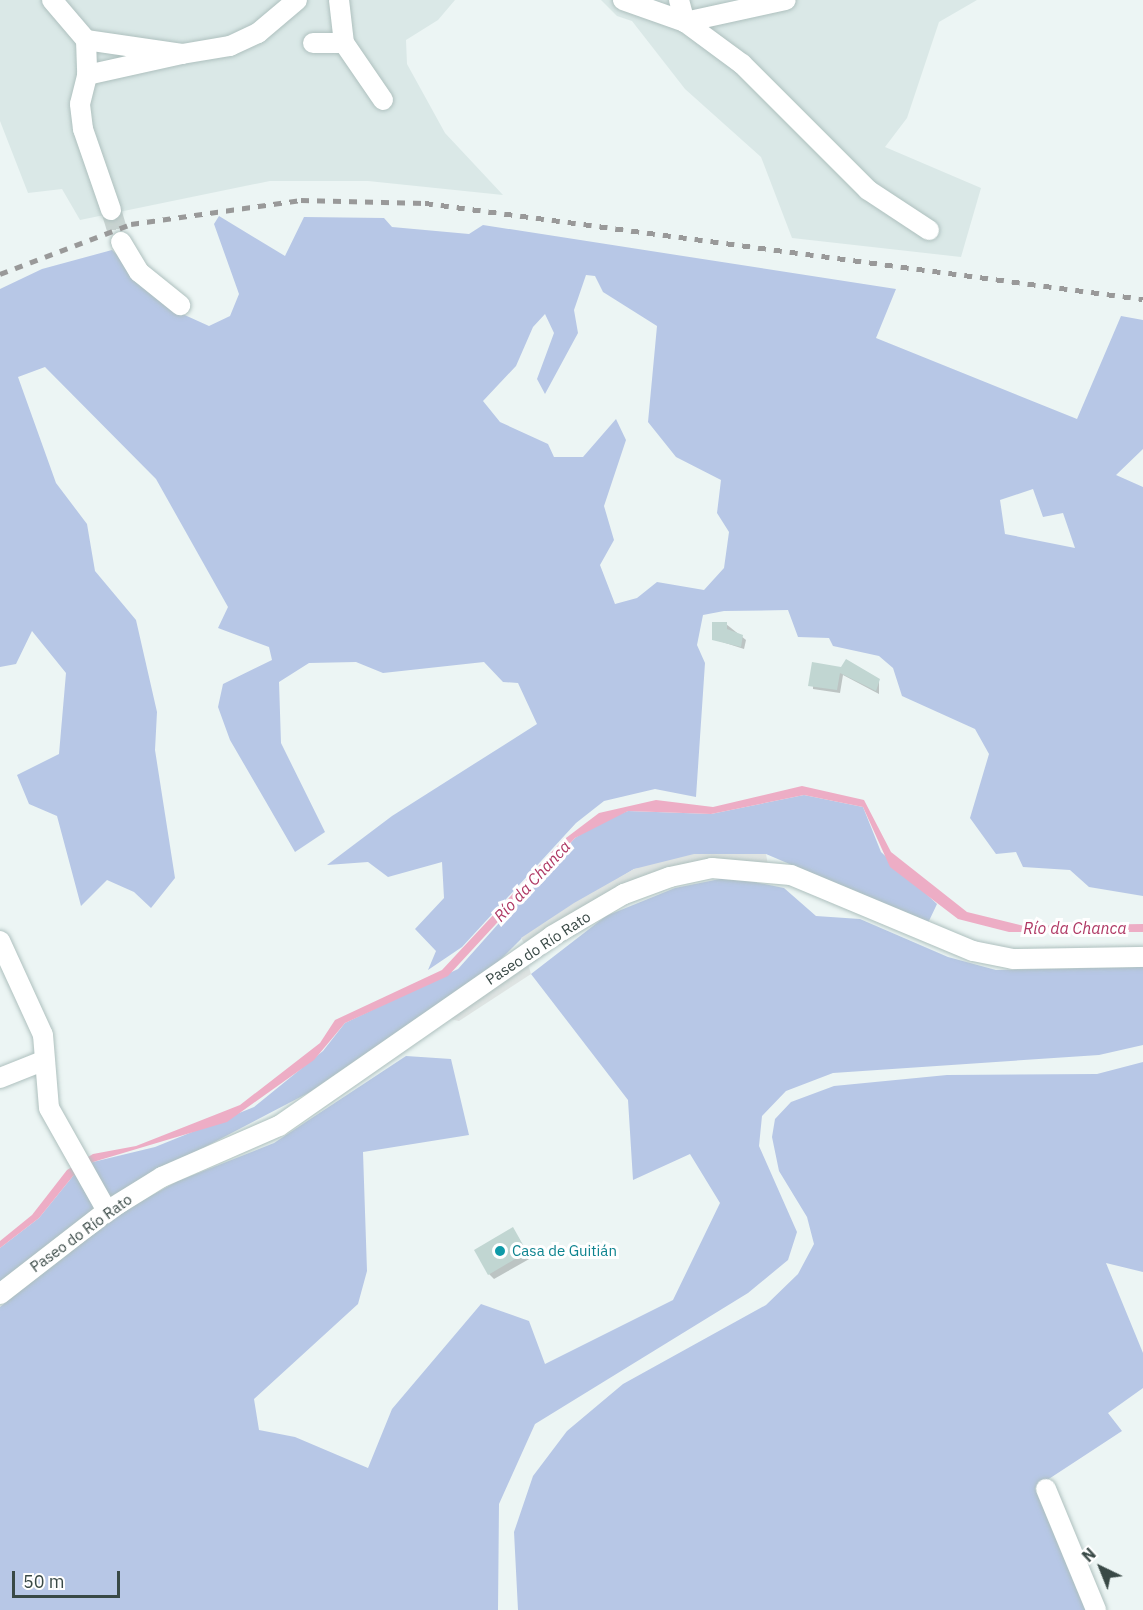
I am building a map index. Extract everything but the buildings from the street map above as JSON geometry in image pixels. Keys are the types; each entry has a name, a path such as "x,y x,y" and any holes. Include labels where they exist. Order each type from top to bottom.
{"street":[{"path":"52,0 86,40 87,75 80,104 83,129 111,210"},
{"path":"87,75 230,46 258,33 297,0"},
{"path":"339,0 344,43 382,100"},
{"path":"623,0 685,22 787,104 875,196 929,230"},
{"path":"679,0 685,22"},
{"path":"685,22 786,0"},
{"path":"86,40 182,54"},
{"path":"313,43 344,43"},
{"path":"121,242 139,272 180,305"},
{"name":"Paseo do Río Rato","path":"0,1294 107,1210 162,1178 279,1126 552,936 624,894 670,877 712,868 791,875 973,951 1013,959 1143,957"},
{"path":"0,941 43,1035 45,1091 62,1130 107,1210"},
{"path":"0,1078 45,1060"},
{"path":"1046,1489 1096,1610"}],"shaded area":[{"path":"0,0 455,0 438,20 406,40 407,64 445,133 503,195 368,181 270,181 80,220 62,189 28,193 0,121"},
{"path":"601,0 977,0 939,22 907,118 885,147 981,188 961,257 792,238 761,157 685,89 632,21 617,16"},
{"path":"219,216 285,256 304,217 384,218 392,227 469,234 483,225 896,289 876,338 1077,419 1121,316 1143,320 1143,449 1116,475 1143,487 1143,896 1089,887 1070,870 1023,867 1016,852 996,854 970,818 989,754 975,729 902,696 893,668 879,656 833,646 829,638 798,637 788,610 724,611 703,615 697,645 705,663 696,797 655,789 604,801 576,823 462,947 428,970 436,951 415,929 444,898 442,862 388,877 368,862 327,865 392,816 537,724 518,683 503,682 484,662 383,673 356,662 309,663 279,682 281,743 325,832 295,852 230,740 218,707 223,684 272,660 269,647 218,628 228,607 156,479 45,367 18,377 56,483 87,524 95,571 136,620 157,712 155,750 175,878 151,908 134,892 107,880 81,906 57,816 29,804 17,775 59,754 66,673 32,631 16,664 0,667 0,289 42,269 112,250 178,312 209,326 230,316 239,294 214,224","holes":["586,275 595,276 603,292 657,326 648,422 676,457 721,480 717,513 729,532 724,568 704,590 657,582 637,598 615,604 600,565 614,540 604,506 626,440 616,419 583,457 554,457 548,444 500,422 483,401 516,366 533,327 545,314 554,333 537,379 545,394 578,333 574,310","1033,489 1043,517 1063,513 1075,548 1005,534 1000,500"]},
{"path":"804,795 863,807 881,852 937,904 928,923 766,854 634,869 522,938 496,964 310,1092 115,1194 0,1282 0,1248 39,1218 73,1176 93,1162 155,1147 254,1107 323,1051 345,1023 458,969 575,838 602,821 628,811 711,814"},
{"path":"694,854 766,854 769,871 670,877 529,952 521,938 574,903 634,869"},
{"path":"730,877 784,888 816,916 860,919 948,957 996,970 1143,967 1143,1045 1099,1055 833,1073 786,1091 762,1116 759,1146 797,1232 788,1260 748,1293 535,1424 499,1504 498,1610 0,1610 0,1307 114,1216 178,1181 274,1143 406,1056 451,1059 469,1135 363,1152 367,1271 358,1304 254,1399 259,1430 295,1437 368,1468 392,1409 481,1304 529,1321 545,1364 673,1300 720,1203 690,1154 633,1180 628,1100 531,974 606,916 675,888"},
{"path":"525,954 531,974 459,1021 437,1016"},
{"path":"1143,1062 1143,1272 1106,1263 1143,1353 1143,1388 1108,1413 1122,1431 1035,1488 1088,1610 518,1610 514,1532 533,1476 567,1431 623,1384 766,1305 798,1274 814,1244 807,1217 779,1171 772,1137 775,1119 791,1102 834,1086 947,1075 1097,1074"}],"water":[{"name":"Río da Chanca","path":"802,786 864,800 891,852 967,912 1024,926 1143,924 1143,932 1009,932 958,919 890,867 863,807 804,795 711,814 628,811 575,838 448,976 345,1023 314,1060 227,1122 93,1162 73,1176 39,1218 0,1248 0,1241 32,1215 67,1170 93,1154 136,1146 240,1105 320,1043 335,1020 442,970 562,841 599,813 656,800 713,807"}],"tunnel":[{"path":"111,210 121,242"}],"railway":[{"path":"0,274 131,224 301,200 425,203 1143,299"}],"place":[{"name":"Casa de Guitián","path":"500,1251"}]}
